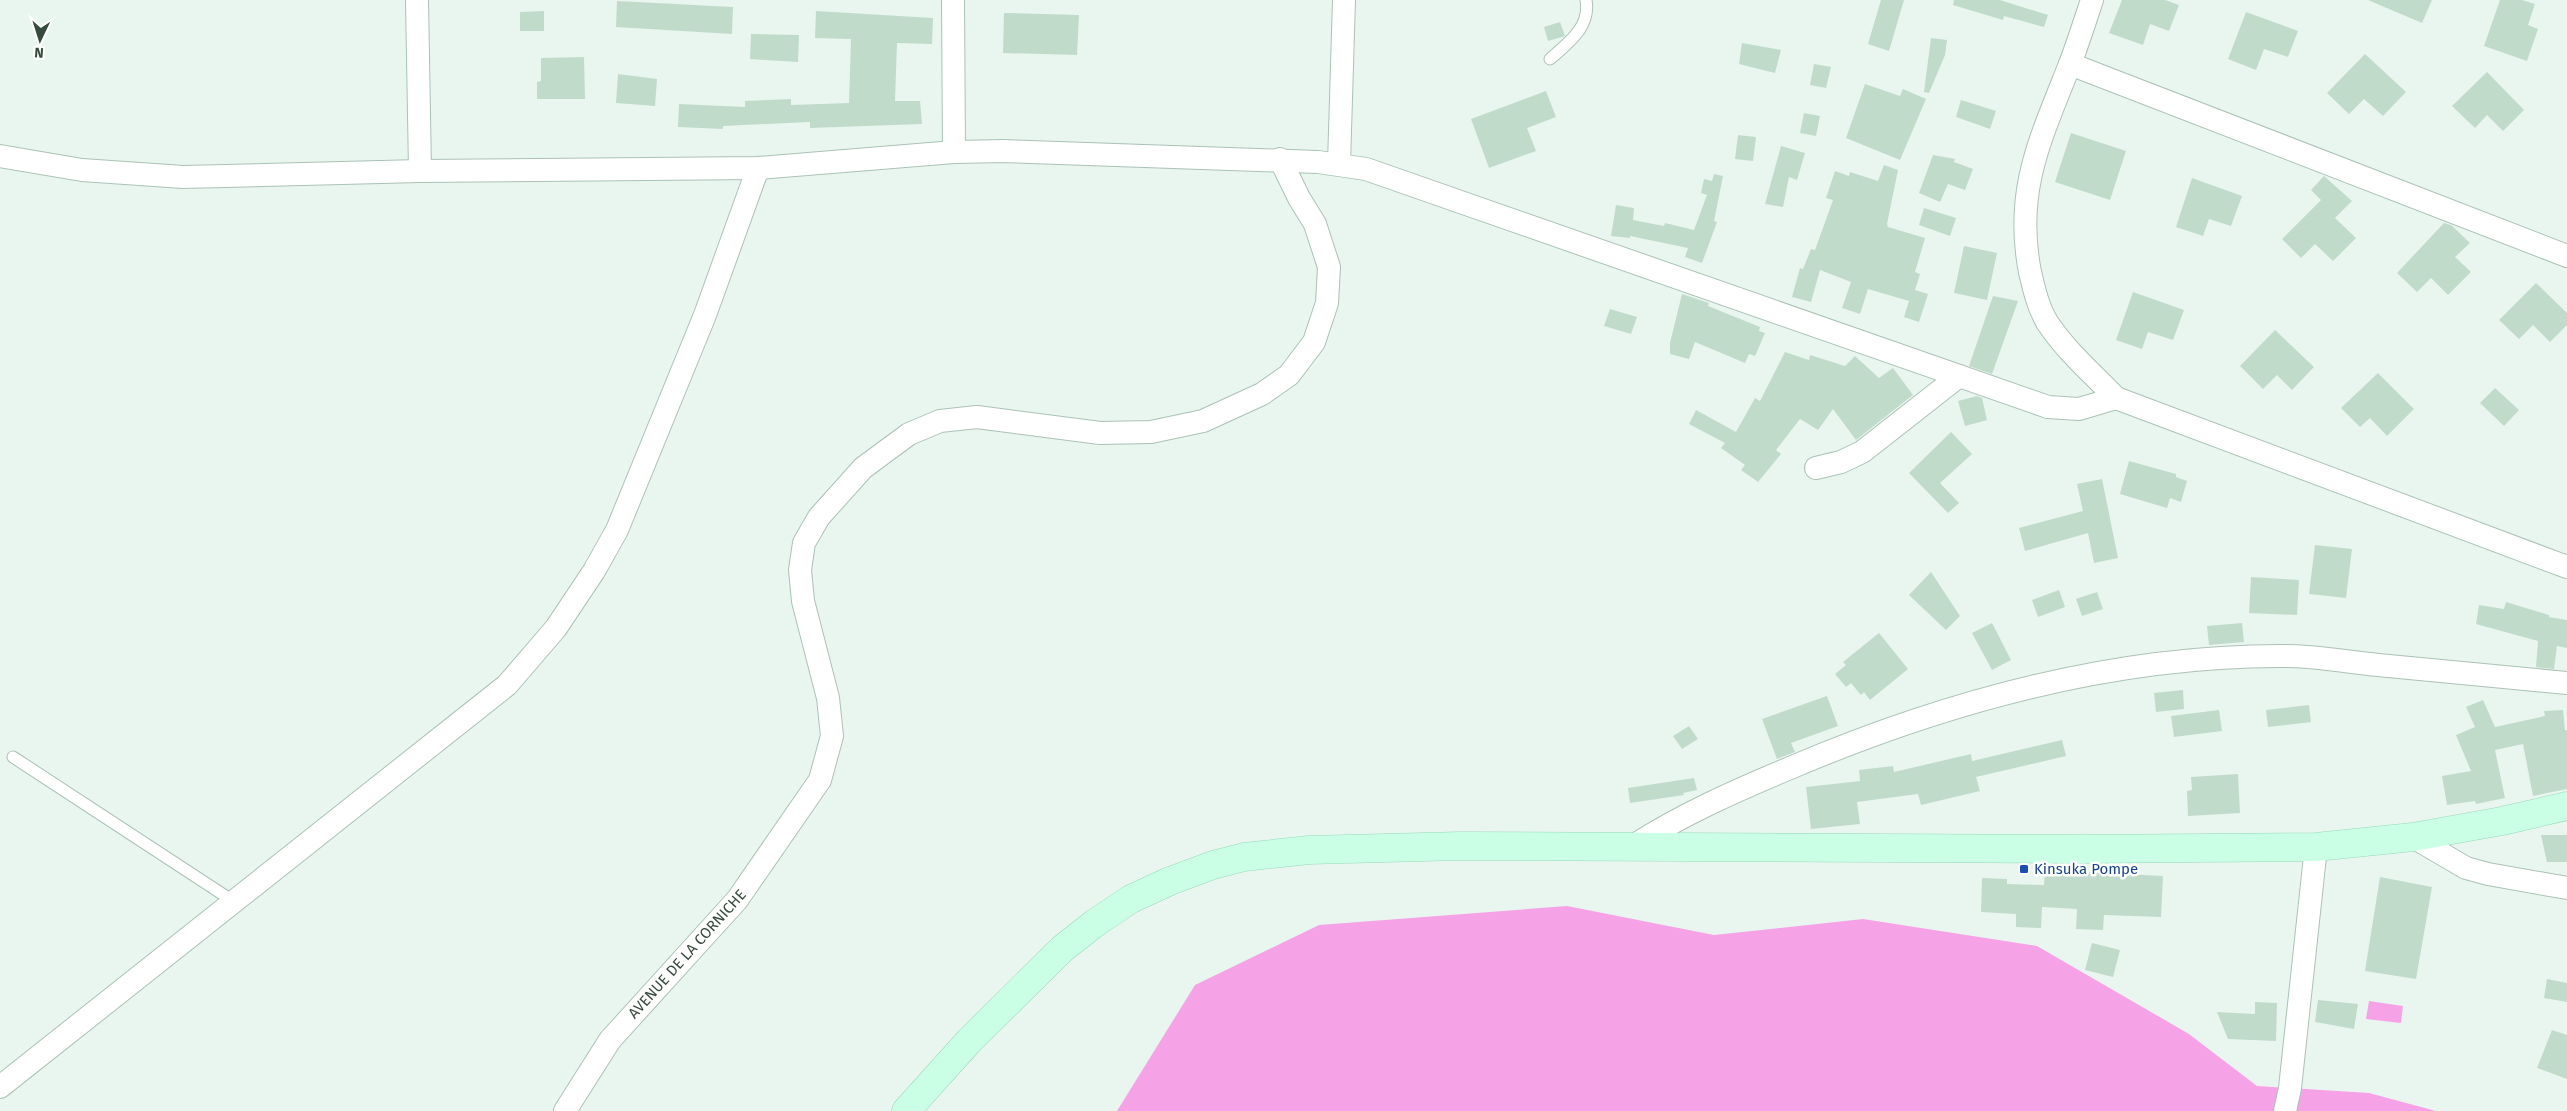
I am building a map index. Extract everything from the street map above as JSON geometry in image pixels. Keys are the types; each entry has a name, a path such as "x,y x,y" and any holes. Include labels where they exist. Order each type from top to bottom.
{"main road":[{"path":"906,1111 969,1041 1062,949 1131,899 1212,865 1244,857 1367,848 1633,846 2083,849 2316,848 2413,838 2502,822 2567,806"}],"street":[{"path":"417,0 420,171"},
{"path":"953,0 954,152"},
{"path":"1339,164 1344,0"},
{"path":"2092,0 2070,64 2036,151 2025,207 2026,252 2034,292 2047,322 2064,344 2116,398 2567,566"},
{"path":"2070,64 2567,256"},
{"path":"0,156 82,170 183,177 420,171 758,168 954,152 1003,151 1239,160 1280,159 1339,164 1366,169 2048,407 2079,409 2116,398"},
{"name":"AVENUE DE LA CORNICHE","path":"565,1111 610,1040 738,900 820,780 832,736 828,698 803,601 800,570 804,543 819,517 863,468 909,434 940,422 977,418 1100,433 1151,432 1203,421 1262,394 1289,375 1314,342 1327,303 1329,267 1315,224 1299,198 1280,159"},
{"path":"0,1086 507,684 556,628 594,571 617,530 705,315 758,168"},
{"path":"1816,468 1841,462 1862,452 1959,376"},
{"path":"1633,846 1670,823 1712,801 1829,752 1921,718 2032,688 2123,669 2216,658 2288,656 2567,683"},
{"path":"2413,838 2466,868 2488,874 2567,888"},
{"path":"2285,1111 2290,1088 2316,848"}],"lane":[{"path":"1550,59 1582,28 1587,17 1586,0"},
{"path":"13,757 233,901"}],"shaded area":[{"path":"1567,906 1714,935 1863,919 2037,946 2189,1034 2257,1086 2369,1093 2436,1111 1117,1111 1195,985 1319,925"},
{"path":"2369,1001 2403,1006 2401,1023 2366,1019"}],"building":[{"path":"1881,0 1904,0 1889,51 1868,44"},
{"path":"1954,0 2000,0 2048,15 2044,27 2004,16 2003,20 1953,5"},
{"path":"2122,0 2165,0 2179,5 2169,31 2150,24 2143,45 2109,33"},
{"path":"2368,0 2432,0 2422,23"},
{"path":"2500,0 2522,0 2535,4 2528,25 2538,29 2527,61 2484,46"},
{"path":"617,1 733,7 732,34 616,27"},
{"path":"544,11 544,31 520,31 520,12"},
{"path":"816,11 933,18 932,44 897,43 895,101 920,101 922,124 810,128 810,122 723,126 723,129 678,127 679,104 745,107 745,101 791,99 791,105 849,103 851,39 815,38"},
{"path":"2246,12 2298,31 2288,57 2264,49 2256,70 2228,59"},
{"path":"1004,13 1079,15 1077,55 1003,53"},
{"path":"1560,22 1565,36 1548,41 1544,27"},
{"path":"751,34 799,35 798,62 750,59"},
{"path":"1931,38 1947,40 1945,55 1929,93 1924,92"},
{"path":"1742,43 1781,50 1775,73 1739,64"},
{"path":"2365,54 2406,92 2383,116 2364,99 2349,114 2327,93"},
{"path":"584,57 585,99 537,99 537,82 541,81 541,58"},
{"path":"1814,64 1831,67 1826,88 1810,85"},
{"path":"2487,72 2524,110 2503,131 2487,115 2475,128 2452,106"},
{"path":"618,74 657,79 655,106 616,103"},
{"path":"1865,84 1900,96 1903,89 1926,99 1900,160 1846,138"},
{"path":"1546,91 1556,117 1527,128 1536,151 1489,168 1471,119"},
{"path":"1961,100 1996,111 1990,129 1956,117"},
{"path":"1804,113 1820,116 1816,136 1800,133"},
{"path":"2071,133 2126,151 2110,200 2055,182"},
{"path":"1738,135 1756,137 1753,161 1735,159"},
{"path":"1781,146 1805,153 1797,180 1789,177 1783,207 1765,204"},
{"path":"1933,155 1955,159 1954,162 1973,169 1965,190 1948,184 1940,202 1919,193"},
{"path":"1884,165 1898,170 1887,224 1888,227 1925,238 1915,272 1920,274 1915,290 1928,294 1919,322 1904,317 1909,301 1868,289 1860,314 1842,308 1851,282 1820,270 1811,302 1792,297 1800,268 1803,269 1811,249 1815,250 1833,200 1826,198 1835,171 1849,176 1850,172 1878,181"},
{"path":"1714,174 1723,176 1714,221 1717,222 1702,263 1685,257 1688,248 1630,236 1630,238 1611,236 1616,205 1634,208 1633,220 1664,226 1665,223 1694,230 1707,195 1701,193 1704,179 1712,181"},
{"path":"2324,176 2352,201 2335,218 2356,238 2333,261 2315,244 2301,258 2282,239 2321,200 2311,190"},
{"path":"2192,178 2242,196 2231,226 2209,219 2203,236 2176,227"},
{"path":"1924,208 1956,218 1950,236 1919,225"},
{"path":"2444,223 2451,225 2470,243 2455,257 2471,272 2448,295 2431,278 2417,292 2397,273"},
{"path":"1964,246 1997,253 1987,300 1954,293"},
{"path":"2536,283 2567,313 2567,325 2550,342 2533,325 2519,339 2499,320"},
{"path":"2133,292 2184,310 2173,340 2148,332 2142,349 2116,340"},
{"path":"1682,294 1709,303 1708,306 1760,327 1759,331 1765,333 1755,356 1749,354 1745,363 1695,342 1689,359 1670,354 1670,343"},
{"path":"1993,296 2018,301 1992,374 1969,366"},
{"path":"1610,309 1637,317 1631,334 1604,326"},
{"path":"2275,330 2314,367 2292,390 2277,375 2263,389 2240,366"},
{"path":"1785,352 1809,360 1810,355 1845,366 1855,356 1879,378 1893,368 1913,395 1856,440 1833,409 1818,430 1800,419 1776,450 1781,454 1758,482 1741,470 1745,465 1721,448 1725,443 1689,424 1696,410 1736,432 1755,398 1760,401"},
{"path":"2378,373 2414,409 2387,436 2370,418 2360,427 2341,408"},
{"path":"2495,388 2519,410 2504,426 2480,403"},
{"path":"1977,396 1982,398 1987,420 1965,426 1958,401"},
{"path":"1951,432 1972,454 1940,483 1959,503 1948,513 1909,473"},
{"path":"2129,461 2176,474 2176,477 2187,481 2181,502 2170,498 2167,508 2120,494"},
{"path":"2102,479 2118,558 2094,563 2088,533 2025,551 2019,528 2083,511 2077,484"},
{"path":"2315,545 2352,549 2346,598 2309,594"},
{"path":"1931,572 1960,616 1946,630 1909,595"},
{"path":"2251,577 2299,580 2297,615 2249,613"},
{"path":"2059,590 2065,607 2038,617 2032,600"},
{"path":"2097,592 2103,609 2082,616 2076,599"},
{"path":"2506,602 2549,615 2549,617 2567,620 2567,648 2557,646 2554,669 2536,667 2538,641 2476,624 2479,605 2504,609"},
{"path":"1992,623 2011,660 1992,670 1972,633"},
{"path":"2242,623 2244,642 2209,645 2207,626"},
{"path":"1879,633 1908,669 1870,700 1864,692 1861,695 1851,683 1846,687 1835,674 1846,665 1843,662"},
{"path":"2183,690 2184,709 2156,712 2154,693"},
{"path":"1827,696 1838,726 1791,743 1795,752 1777,759 1762,719"},
{"path":"2483,700 2495,727 2545,716 2544,711 2563,710 2565,730 2567,730 2567,789 2533,796 2523,744 2495,750 2505,798 2476,804 2475,801 2447,805 2442,776 2471,771 2456,735 2475,727 2466,707"},
{"path":"2309,705 2311,722 2268,727 2266,710"},
{"path":"2219,710 2222,731 2174,737 2171,716"},
{"path":"1689,726 1698,739 1682,749 1673,736"},
{"path":"2062,740 2066,756 1976,777 1980,791 1921,805 1918,794 1857,802 1860,824 1811,829 1806,787 1860,781 1859,770 1893,766 1894,772 1971,754 1972,761"},
{"path":"2238,774 2240,813 2188,816 2187,791 2192,790 2191,777"},
{"path":"1694,778 1697,790 1683,793 1684,795 1630,803 1628,788"},
{"path":"2541,835 2567,835 2567,862 2547,862"},
{"path":"2045,870 2163,876 2161,917 2104,915 2103,930 2076,929 2077,909 2042,907 2041,928 2016,927 2016,914 1981,912 1982,878 2007,879 2007,884 2044,885"},
{"path":"2380,877 2432,887 2416,979 2365,971"},
{"path":"2092,943 2120,950 2113,977 2085,970"},
{"path":"2547,979 2567,983 2567,1002 2544,998"},
{"path":"2318,1000 2358,1004 2354,1029 2315,1022"},
{"path":"2255,1002 2277,1003 2276,1041 2228,1039 2217,1012 2255,1014"},
{"path":"2552,1030 2567,1035 2567,1079 2537,1068"}],"place":[{"name":"Kinsuka Pompe","path":"2024,869"}]}
